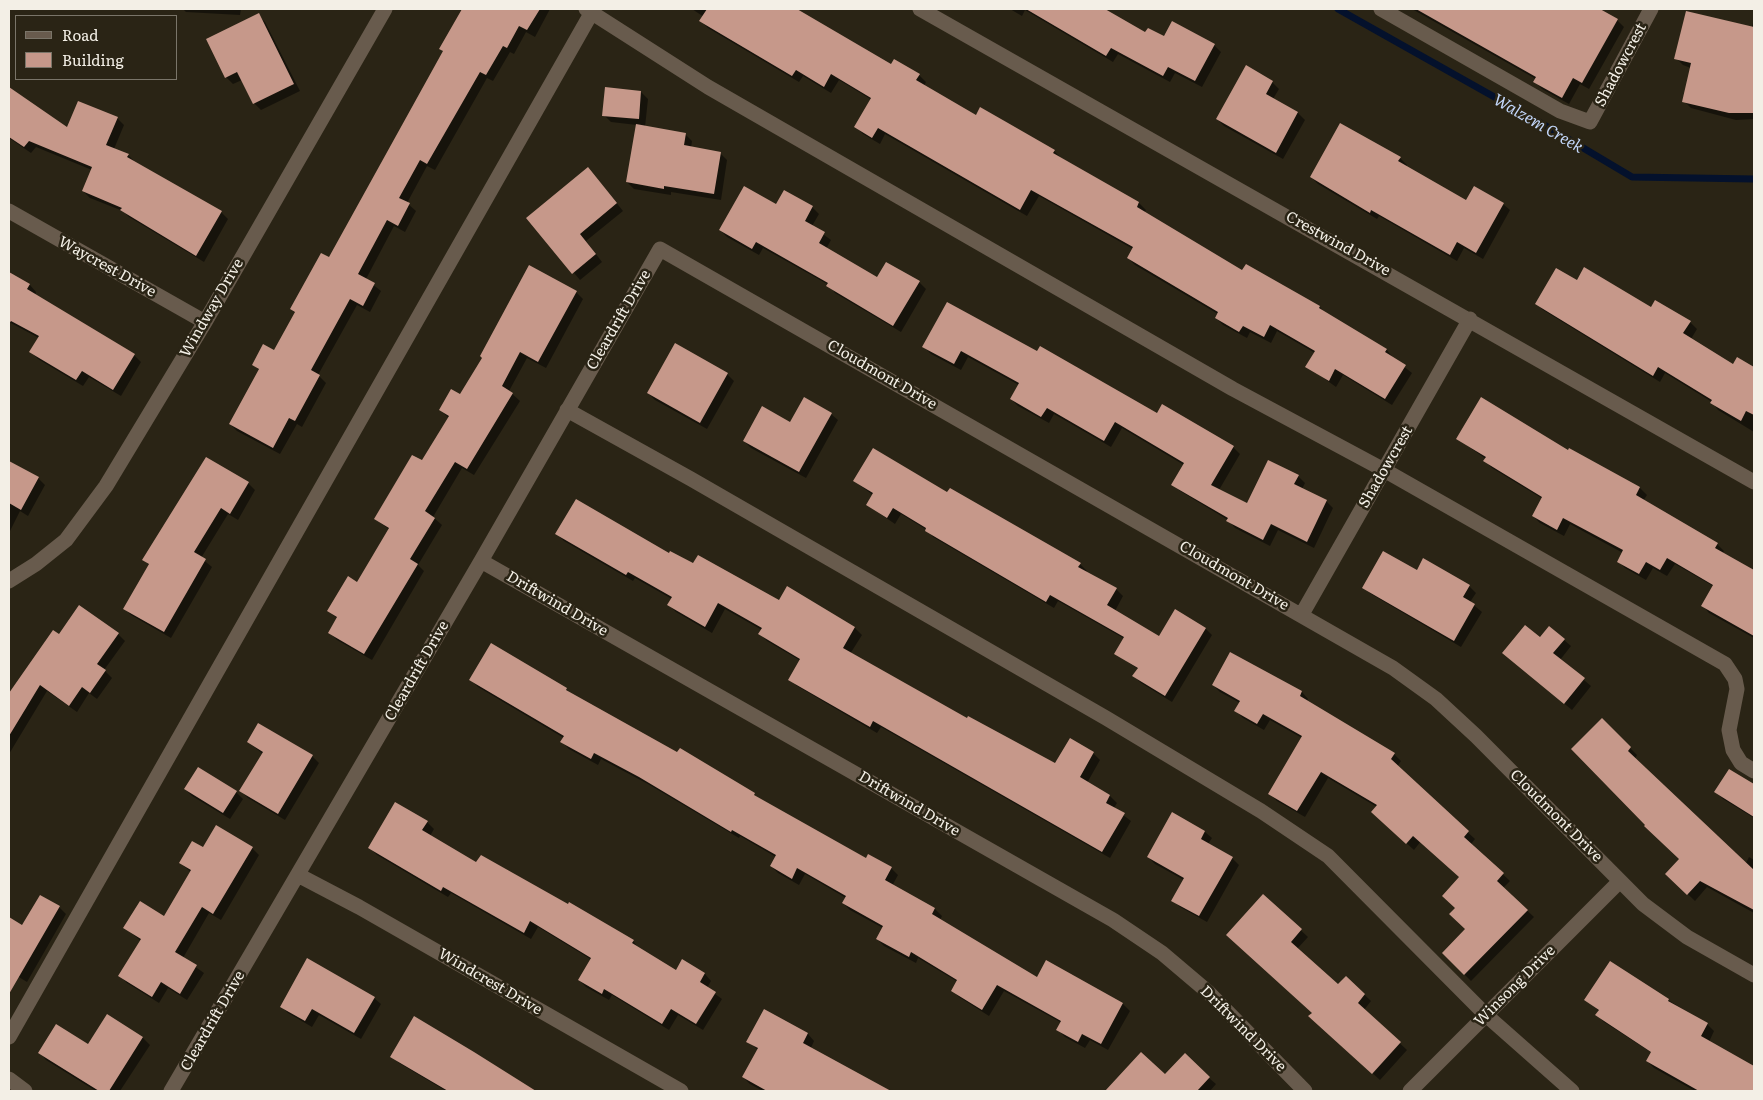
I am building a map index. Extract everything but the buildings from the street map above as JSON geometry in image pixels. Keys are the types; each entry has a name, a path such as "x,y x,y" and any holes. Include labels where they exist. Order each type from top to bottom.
{"street":[{"name":"Windway Drive","path":"9,581 36,564 66,540 86,516 106,486 205,322 385,9"},
{"name":"Crestwind Drive","path":"920,9 1470,319 1754,482"},
{"name":"Shadowcrest","path":"1381,9 1560,112 1590,122 1651,9"},
{"path":"9,1037 589,10 708,87 1224,384 1384,470 1725,664 1735,679 1737,689 1729,730 1733,750 1741,763 1754,771"},
{"name":"Waycrest Drive","path":"9,211 205,322"},
{"name":"Cleardrift Drive","path":"171,1091 660,249"},
{"name":"Cloudmont Drive","path":"660,249 1302,614 1393,668 1436,700 1476,736 1643,904 1687,937 1754,975"},
{"name":"Shadowcrest","path":"1302,614 1470,319"},
{"path":"567,410 700,484 1261,811 1328,856 1486,1015 1572,1091"},
{"name":"Driftwind Drive","path":"481,560 1113,920 1162,953 1208,992 1305,1091"},
{"name":"Windcrest Drive","path":"298,875 359,907 681,1091"},
{"name":"Winsong Drive","path":"1410,1091 1620,881"},
{"path":"9,1080 25,1091"}],"waterway":[{"name":"Walzem Creek","path":"1338,9 1553,130 1632,177 1754,179"}]}
